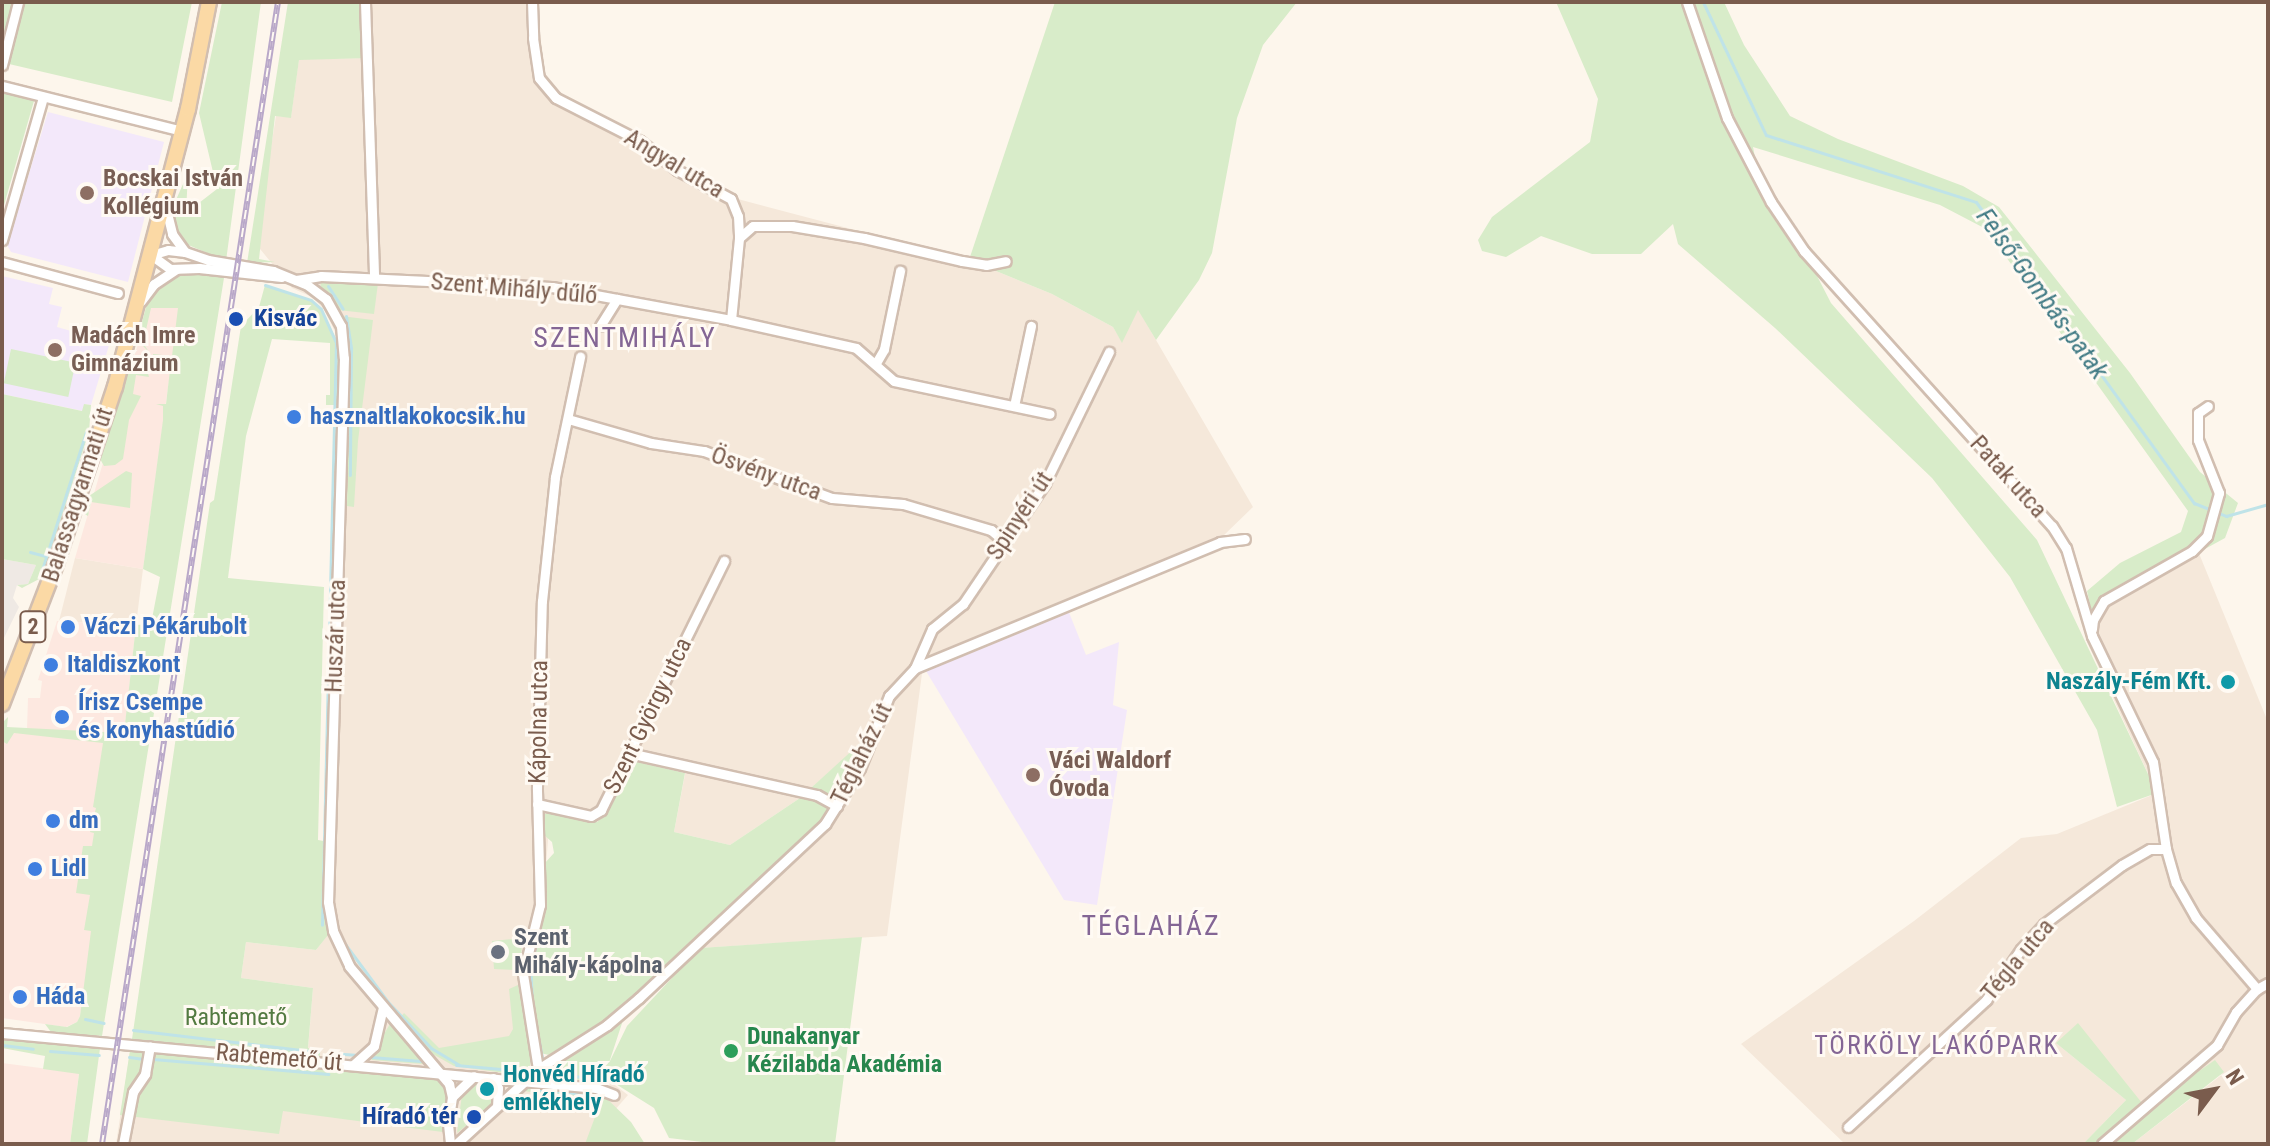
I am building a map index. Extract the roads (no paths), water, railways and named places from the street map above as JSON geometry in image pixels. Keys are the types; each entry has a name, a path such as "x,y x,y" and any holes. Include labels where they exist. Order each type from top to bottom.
{"main road":[{"name":"Balassagyarmati út","path":"2,704 56,564 115,387 183,131 209,2"}],"street":[{"path":"2,65 18,2"},
{"path":"365,2 374,278"},
{"name":"Angyal utca","path":"532,2 539,78 556,98 640,141 677,170 731,199 738,216 739,238"},
{"name":"Patak utca","path":"1687,2 1727,118 1771,202 1830,283 2052,526 2066,548 2092,636 2153,762 2166,849 2187,904 2257,989"},
{"path":"2,86 183,131"},
{"path":"2,240 43,97"},
{"path":"165,202 172,234 185,252"},
{"path":"731,320 739,238 753,226 792,226 864,238 986,265 1006,261"},
{"name":"Huszár utca","path":"151,255 168,250 185,252 291,278 326,299 337,315 344,338 328,902 340,948 383,1008 441,1073"},
{"path":"151,255 165,267 176,269 291,278"},
{"path":"2,262 118,293"},
{"path":"137,307 154,284 176,269"},
{"path":"876,363 884,349 900,271"},
{"name":"Szent Mihály dűlő","path":"291,278 321,276 552,287 731,320 856,348 894,381 1050,414"},
{"path":"600,326 617,299"},
{"path":"1014,406 1031,326"},
{"name":"Spinyéri út","path":"915,668 932,629 963,604 1045,483 1109,352"},
{"name":"Kápolna utca","path":"538,1069 523,974 540,905 537,804 542,601 555,477 580,357"},
{"path":"2092,636 2093,620 2104,601 2192,551 2207,536 2219,493 2198,440 2198,413 2208,406"},
{"name":"Ösvény utca","path":"568,419 651,443 704,451 832,498 903,504 991,530 999,537 1001,547"},
{"name":"Téglaház út","path":"538,1069 607,1025 639,998 825,824 860,768 889,696 915,668 1220,542 1245,539"},
{"name":"Szent György utca","path":"537,804 591,816 598,813 724,561"},
{"path":"629,753 817,795 837,806"},
{"name":"Tégla utca","path":"1848,1127 1986,1000 2021,949 2044,924 2122,865 2150,849 2166,849"},
{"path":"2102,1144 2217,1045 2236,1012 2257,989 2268,983"},
{"path":"353,1065 374,1046 383,1020 383,1008"},
{"name":"Rabtemető út","path":"2,1033 441,1073"},
{"path":"123,1144 133,1092 145,1074 150,1046"},
{"path":"538,1069 525,1081 496,1109 453,1144 448,1124 452,1097 441,1073 474,1076 493,1078 525,1081 596,1088 614,1095"},
{"path":"452,1097 474,1076"},
{"path":"493,1078 499,1097 496,1109"}],"waterway":[{"name":"Felső-Gombás-patak","path":"1703,2 1766,135 1976,202 2194,503 2226,516 2268,504"},
{"path":"265,285 311,300 321,309 336,342 322,925"},
{"path":"328,286 343,309"},
{"path":"346,316 351,349 350,475"},
{"path":"40,576 86,432"},
{"path":"30,552 45,556"},
{"path":"532,1001 530,967 538,938"},
{"path":"345,944 388,1002 431,1048 459,1065"},
{"path":"534,1017 542,1057"},
{"path":"85,1019 104,1023"},
{"path":"133,1030 318,1052"},
{"path":"2,1045 33,1049"},
{"path":"50,1051 99,1055"},
{"path":"329,1053 355,1055"},
{"path":"129,1057 144,1059"},
{"path":"371,1057 421,1061"},
{"path":"153,1059 328,1074"},
{"path":"456,1065 524,1071"},
{"path":"546,1073 592,1078"},
{"path":"533,1089 596,1095"}],"railway":[{"path":"102,1144 278,2"}],"place":[{"name":"Bocskai István Kollégium","path":"87,193"},
{"name":"Kisvác","path":"236,319"},
{"name":"Madách Imre Gimnázium","path":"55,350"},
{"name":"hasznaltlakokocsik.hu","path":"294,417"},
{"name":"Váczi Pékárubolt","path":"68,627"},
{"name":"Italdiszkont","path":"51,665"},
{"name":"Naszály-Fém Kft.","path":"2228,682"},
{"name":"Írisz Csempe és konyhastúdió","path":"62,717"},
{"name":"Váci Waldorf Óvoda","path":"1033,775"},
{"name":"dm","path":"53,821"},
{"name":"Lidl","path":"35,869"},
{"name":"Szent Mihály-kápolna","path":"498,952"},
{"name":"Háda","path":"20,997"},
{"name":"Dunakanyar Kézilabda Akadémia","path":"731,1051"},
{"name":"Honvéd Híradó emlékhely","path":"487,1089"},
{"name":"Híradó tér","path":"474,1117"}],"district":[{"name":"SZENTMIHÁLY","path":"625,338"},
{"name":"TÉGLAHÁZ","path":"1151,926"},
{"name":"TÖRKÖLY LAKÓPARK","path":"1937,1046"}],"park label":[{"name":"Rabtemető","path":"236,1018"}]}
